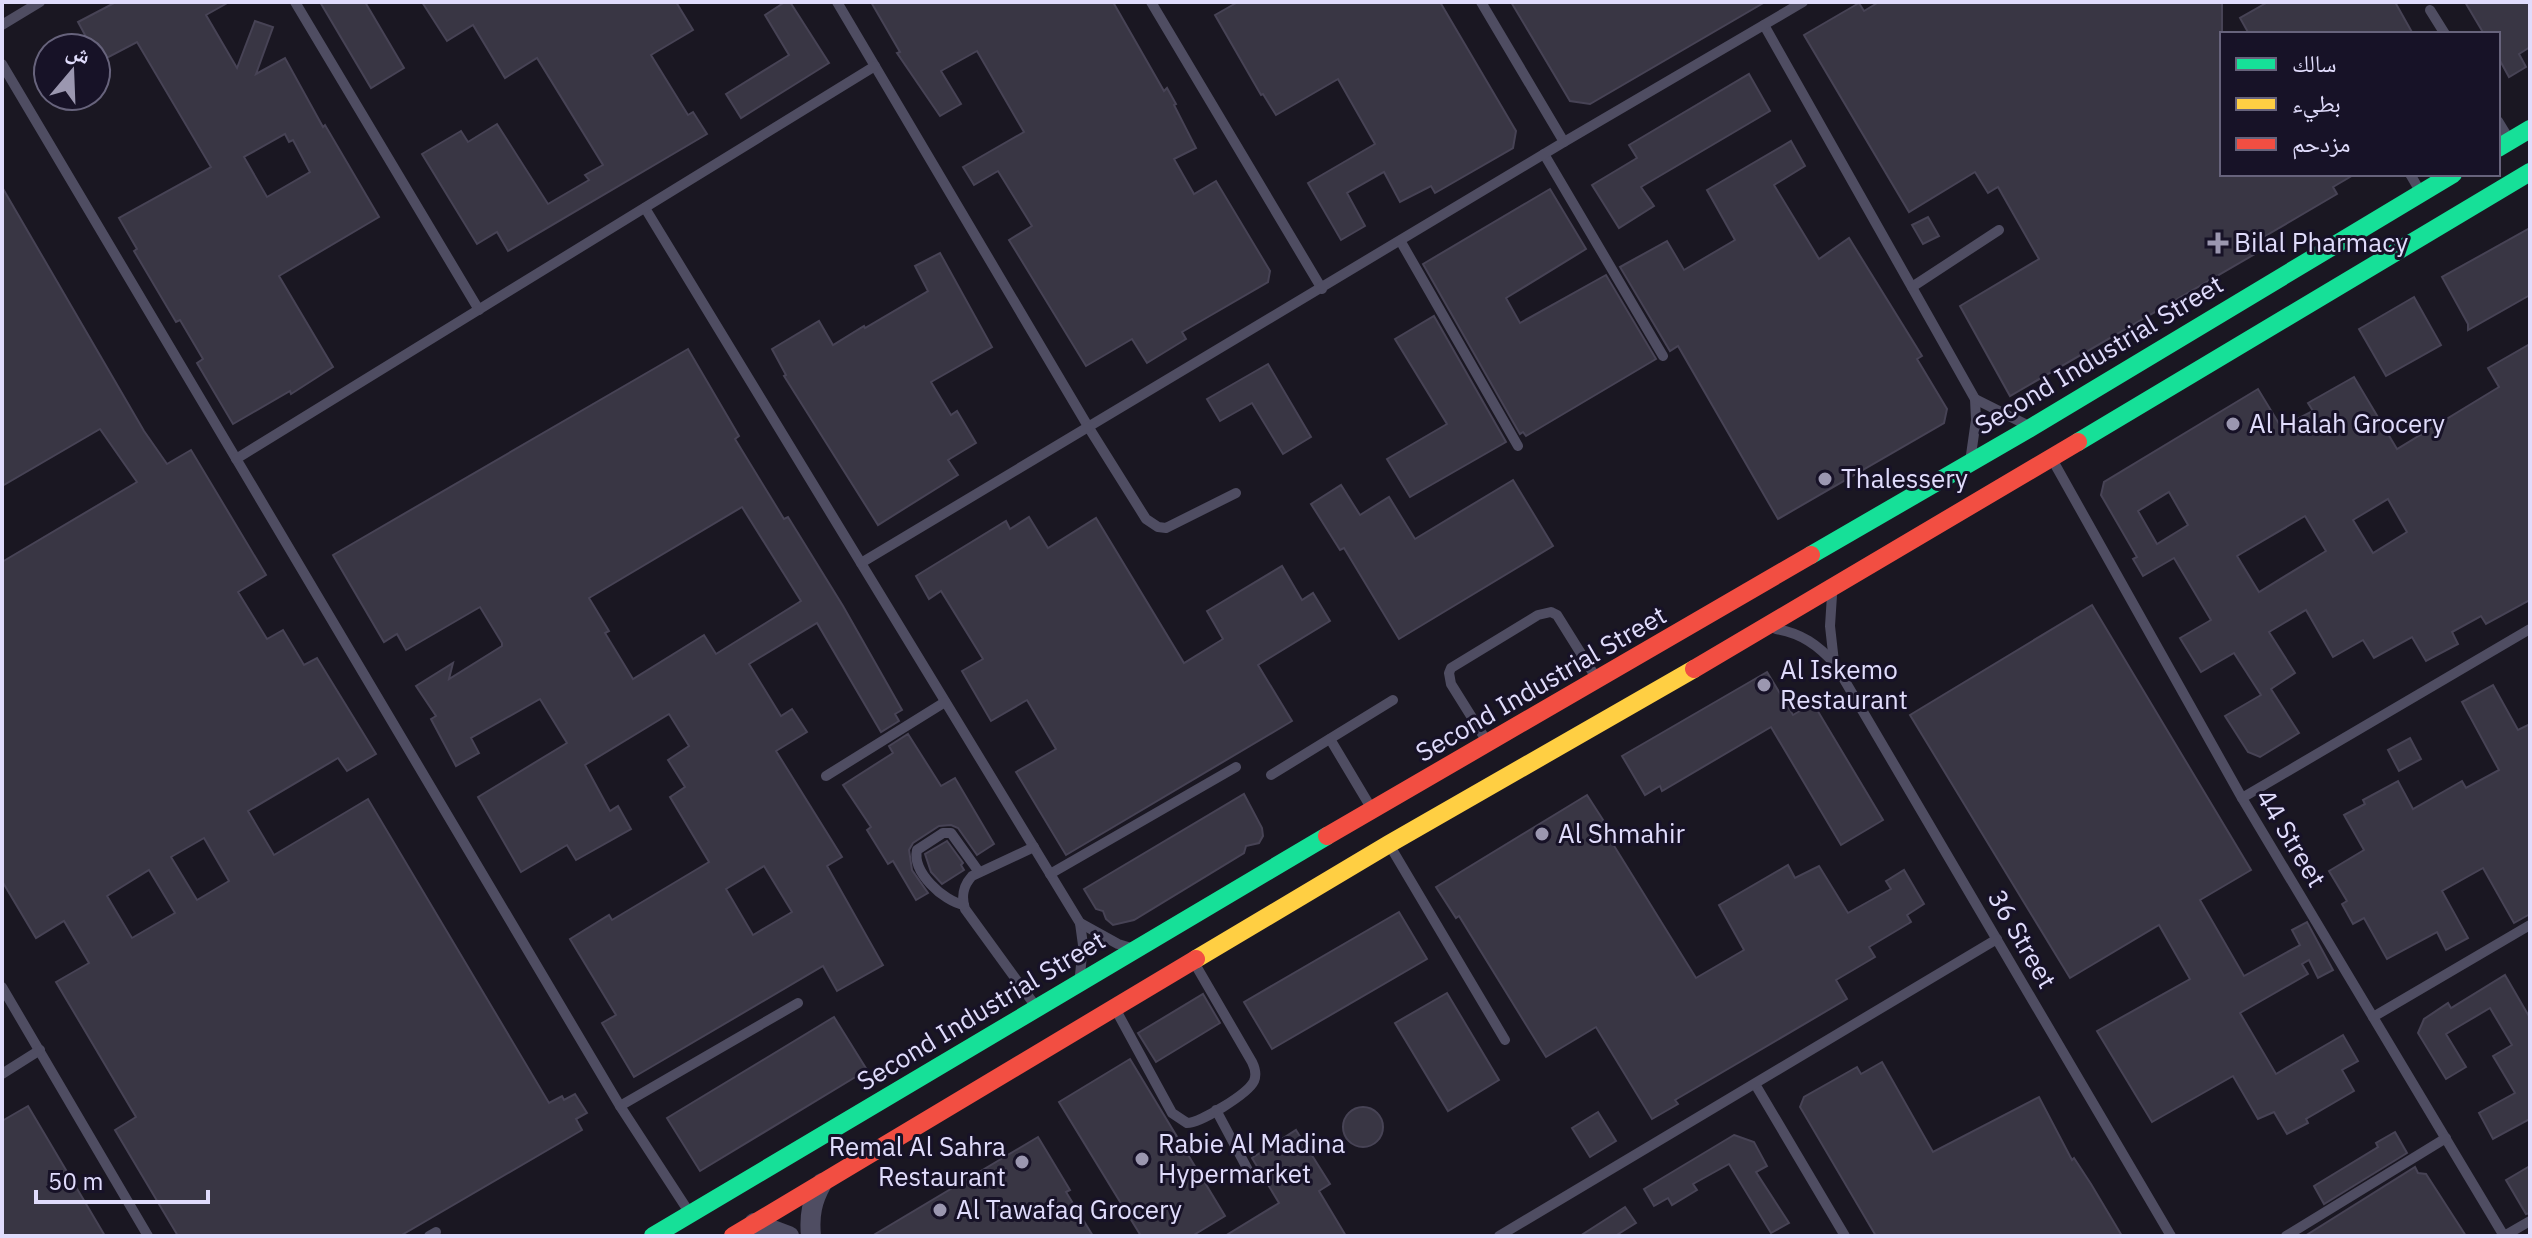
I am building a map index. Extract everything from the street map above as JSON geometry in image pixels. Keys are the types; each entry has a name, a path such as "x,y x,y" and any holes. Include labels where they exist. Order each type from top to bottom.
{"main road":[{"path":"2504,144 2530,129"},
{"path":"733,1236 1114,1006 1833,589 2530,172"},
{"name":"Second Industrial Street","path":"653,1236 1135,949 2032,427 2450,176"}],"street":[{"path":"811,1236 809,1219 813,1199 823,1182"},
{"path":"754,1223 789,1236"}],"lane":[{"path":"2,25 40,2"},
{"path":"295,2 479,310"},
{"path":"837,2 1146,519 1158,527 1173,526 1236,493"},
{"path":"1151,2 1322,289"},
{"path":"1481,2 1564,142"},
{"path":"861,563 1803,2"},
{"path":"2430,10 2444,32"},
{"path":"1764,25 1975,399 1975,431 1969,462"},
{"path":"2,64 620,1106 691,1214"},
{"path":"236,459 875,66"},
{"path":"1544,154 1663,356"},
{"path":"2411,176 2421,193"},
{"path":"645,208 1080,923 1083,945 1079,983"},
{"path":"1912,287 1999,230"},
{"path":"1401,242 1518,446"},
{"path":"1975,399 2012,420 2032,427"},
{"name":"44 Street","path":"2051,457 2242,798 2504,1236"},
{"name":"36 Street","path":"1833,589 1830,626 1835,664"},
{"path":"1489,745 1451,684 1449,673 1451,668 1538,615 1551,612 1557,615 1598,681"},
{"name":"36 Street","path":"1767,627 1805,638 1822,649 1835,664 2171,1236"},
{"path":"2242,798 2530,629"},
{"path":"1271,775 1393,700"},
{"path":"826,776 945,702"},
{"path":"1330,739 1373,811"},
{"path":"1050,874 1236,767"},
{"path":"964,905 949,901 937,892 917,862 917,850 943,833 951,833 979,872"},
{"path":"1389,844 1505,1040"},
{"path":"1034,847 979,872 967,882 963,897 964,905 1038,1008"},
{"path":"1080,923 1118,944 1135,949"},
{"path":"2373,1017 2530,925"},
{"path":"1499,1236 1997,939"},
{"path":"1114,1006 1176,1118 1192,1123 1216,1110 1250,1087 1255,1072 1193,960"},
{"path":"2,987 148,1236"},
{"path":"620,1106 798,1003"},
{"path":"2,1074 40,1050"},
{"path":"1755,1084 1845,1236"},
{"path":"1216,1110 1248,1170"},
{"path":"2286,1236 2446,1138"},
{"path":"2504,1236 2530,1221"}],"building":[{"path":"116,2 229,2 206,15 237,68 255,21 273,27 256,74 285,58 323,127 325,125 379,217 279,276 333,367 291,394 290,391 233,424 197,363 203,359 180,320 176,322 134,251 137,249 119,218 211,167 137,42 112,55 112,32 83,32 78,22","holes":["285,134 289,142 293,140 310,172 267,197 244,157"]},
{"path":"320,2 365,2 404,68 371,88"},
{"path":"422,2 676,2 693,30 651,55 688,115 693,112 707,134 508,251 497,232 477,244 422,154 461,131 468,142 497,124 548,204 589,180 585,175 603,165 537,58 505,78 473,25 447,41"},
{"path":"790,2 829,63 741,118 726,94 789,55 765,15"},
{"path":"871,2 1113,2 1164,91 1167,88 1196,148 1174,159 1194,194 1216,181 1270,271 1268,282 1182,332 1186,339 1147,363 1132,339 1086,366 1009,240 1032,226 998,171 974,185 963,167 1024,132 977,51 941,71 961,104 940,116 897,53 900,52"},
{"path":"1238,2 1440,2 1516,131 1513,148 1435,193 1431,186 1400,202 1384,172 1347,193 1365,226 1341,240 1308,183 1375,144 1338,79 1276,115 1215,15"},
{"path":"1511,2 1765,2 1590,104 1570,101"},
{"path":"1879,2 2222,2 2220,176 2352,176 2333,187 2337,194 2262,238 2267,247 2010,396 1960,306 2039,259 1998,187 1988,193 1975,172 1909,212 1804,35 1859,3 1864,11"},
{"path":"2268,2 2395,2 2412,32 2248,32 2240,18"},
{"path":"2465,2 2530,2 2530,47 2519,54 2526,67 2509,77 2500,61 2500,32 2483,32"},
{"path":"1749,74 1770,111 1641,187 1654,206 1619,228 1592,185 1637,158 1629,145"},
{"path":"1791,141 1805,166 1774,185 1819,259 1849,238 1922,356 1917,359 1947,409 1944,423 1778,519 1678,346 1670,351 1620,267 1667,241 1684,270 1735,240 1707,190"},
{"path":"2,187 144,431 167,464 191,450 266,575 238,592 267,639 283,630 304,665 317,658 376,754 347,771 338,758 248,811 274,855 368,799 549,1103 575,1094 587,1113 576,1119 582,1130 400,1236 178,1236 115,1130 136,1117 56,982 89,963 64,921 36,938 2,881 2,562 137,482 100,429 2,486","holes":["204,838 229,881 197,900 171,857","149,870 175,913 132,938 107,896"]},
{"path":"1550,189 1586,249 1506,298 1520,323 1606,275 1656,359 1526,436 1523,432 1520,434 1423,264"},
{"path":"1928,217 1939,236 1923,244 1912,225"},
{"path":"2530,228 2530,295 2468,330 2468,324 2442,277"},
{"path":"940,253 992,347 931,382 951,415 957,411 976,443 948,460 958,475 878,525 784,376 772,349 819,321 833,345 865,328 928,291 915,266"},
{"path":"2414,297 2441,345 2386,376 2359,329"},
{"path":"1434,316 1506,442 1410,497 1387,459 1447,424 1395,339"},
{"path":"2530,344 2530,600 2486,624 2481,616 2452,632 2458,644 2426,661 2412,637 2374,658 2363,640 2333,657 2306,610 2269,632 2295,673 2271,689 2299,733 2260,757 2248,752 2225,716 2261,695 2234,653 2201,672 2180,638 2211,620 2174,558 2143,576 2133,559 2137,557 2101,495 2104,482 2258,389 2281,427 2313,411 2308,403 2354,377 2397,449 2499,387 2488,368","holes":["2169,492 2188,525 2157,544 2138,511","2388,499 2407,532 2373,553 2353,520","2305,516 2326,551 2259,592 2237,556"]},
{"path":"688,349 739,436 735,439 843,606 902,710 895,714 899,721 881,732 817,623 749,664 781,716 792,709 807,732 776,751 842,857 827,866 883,965 837,991 823,966 634,1077 602,1023 616,1015 570,939 609,915 612,920 709,862 670,797 685,787 668,760 689,746 669,714 585,765 610,811 618,806 631,829 576,860 567,845 521,872 478,797 567,743 540,699 471,738 479,753 456,766 431,719 436,716 416,686 453,663 449,679 502,646 502,643 480,607 406,650 397,634 384,642 333,555","holes":["742,507 801,601 716,654 704,635 633,679 605,633 609,631 589,598","764,866 792,912 753,935 726,889"]},
{"path":"1268,364 1311,437 1283,454 1252,403 1220,421 1207,399"},
{"path":"1513,480 1553,546 1399,639 1344,548 1340,550 1311,504 1341,485 1360,515 1389,497 1415,539"},
{"path":"1029,517 1048,548 1096,518 1184,663 1223,639 1207,611 1282,566 1302,600 1313,593 1330,621 1258,665 1292,721 1066,855 1016,772 1056,749 1027,700 991,721 962,671 983,659 941,591 929,599 916,576 1006,521 1010,529"},
{"path":"2092,605 2251,870 2200,900 2244,976 2300,945 2292,930 2307,922 2333,970 2318,978 2309,960 2302,964 2308,974 2240,1013 2276,1074 2343,1035 2358,1061 2342,1070 2354,1091 2287,1134 2274,1112 2258,1119 2233,1076 2152,1122 2097,1031 2190,979 2159,925 2070,978 1910,715"},
{"path":"1767,672 1793,715 1813,703 1883,820 1841,845 1771,727 1662,791 1660,786 1645,795 1622,756"},
{"path":"2493,685 2518,730 2530,724 2530,914 2514,923 2483,868 2442,891 2468,938 2446,950 2437,932 2387,959 2364,918 2353,924 2342,904 2347,901 2329,871 2364,850 2344,815 2365,804 2363,800 2398,781 2413,809 2462,781 2466,788 2499,770 2462,702"},
{"path":"908,734 941,786 955,778 994,844 977,855 958,828 951,825 939,826 913,843 909,850 912,870 928,893 916,900 893,861 888,864 867,830 871,827 843,785 893,753 889,746"},
{"path":"2410,738 2421,759 2399,771 2388,750"},
{"path":"1244,794 1262,828 1263,836 1259,843 1246,846 1244,853 1134,920 1113,925 1103,911 1096,909 1084,889"},
{"path":"1587,795 1607,826 1603,828 1696,978 1744,950 1719,905 1788,865 1795,878 1819,866 1848,913 1891,889 1886,881 1904,870 1924,904 1907,915 1911,922 1869,947 1875,957 1836,980 1847,999 1675,1100 1678,1104 1652,1119 1596,1027 1546,1057 1459,916 1456,918 1436,887"},
{"path":"947,841 963,863 964,870 942,884 931,872 925,854"},
{"path":"1399,912 1427,959 1272,1049 1244,1002"},
{"path":"2505,975 2530,1018 2530,1119 2493,1139 2479,1113 2515,1093 2493,1056 2512,1045 2490,1008 2446,1034 2466,1067 2446,1079 2418,1033 2424,1019 2448,1003 2451,1008"},
{"path":"1447,993 1499,1080 1448,1111 1395,1023"},
{"path":"1203,994 1220,1023 1156,1062 1138,1033"},
{"path":"834,1017 867,1070 700,1171 667,1118"},
{"name":"Rabie Al Madina Hypermarket","path":"1130,1059 1225,1216 1192,1236 1141,1236 1059,1102"},
{"path":"1882,1062 1933,1152 2039,1097 2072,1160 2074,1158 2122,1236 1876,1236 1800,1107 1804,1097 1857,1067 1861,1074"},
{"path":"28,1106 105,1236 2,1236 2,1121"},
{"path":"1363,1107 1377,1113 1383,1127 1377,1141 1363,1147 1349,1141 1343,1127 1349,1113"},
{"path":"1598,1112 1616,1141 1590,1157 1572,1128"},
{"path":"1296,1130 1330,1184 1319,1191 1346,1236 1225,1236 1279,1203 1252,1158"},
{"path":"2395,1132 2407,1153 2324,1204 2314,1186 2378,1147 2376,1143"},
{"path":"1734,1135 1754,1142 1767,1166 1756,1172 1789,1223 1771,1233 1729,1164 1693,1184 1697,1190 1672,1205 1668,1198 1654,1206 1644,1189"},
{"path":"1038,1137 1093,1236 872,1236"},
{"path":"2530,1166 2530,1213 2526,1214 2506,1180"},
{"path":"2415,1167 2418,1173 2426,1174 2466,1236 2305,1236"},
{"path":"1625,1207 1636,1223 1615,1236 1580,1236"}],"traffic: fast":[{"path":"2500,147 2530,129"},
{"path":"2078,442 2530,172"},
{"path":"1811,555 2032,427 2450,176"},
{"path":"653,1236 1327,836"}],"traffic: slow":[{"path":"1196,959 1694,669"}],"traffic: jam":[{"path":"1694,669 2078,442"},
{"path":"1327,836 1811,555"},
{"path":"733,1236 1196,959"}],"place":[{"name":"Bilal Pharmacy","path":"2218,243"},
{"name":"Al Halah Grocery","path":"2233,424"},
{"name":"Thalessery","path":"1825,479"},
{"name":"Al Iskemo Restaurant","path":"1764,685"},
{"name":"Al Shmahir","path":"1542,834"},
{"name":"Rabie Al Madina Hypermarket","path":"1142,1159"},
{"name":"Remal Al Sahra Restaurant","path":"1022,1162"},
{"name":"Al Tawafaq Grocery","path":"940,1210"}]}
